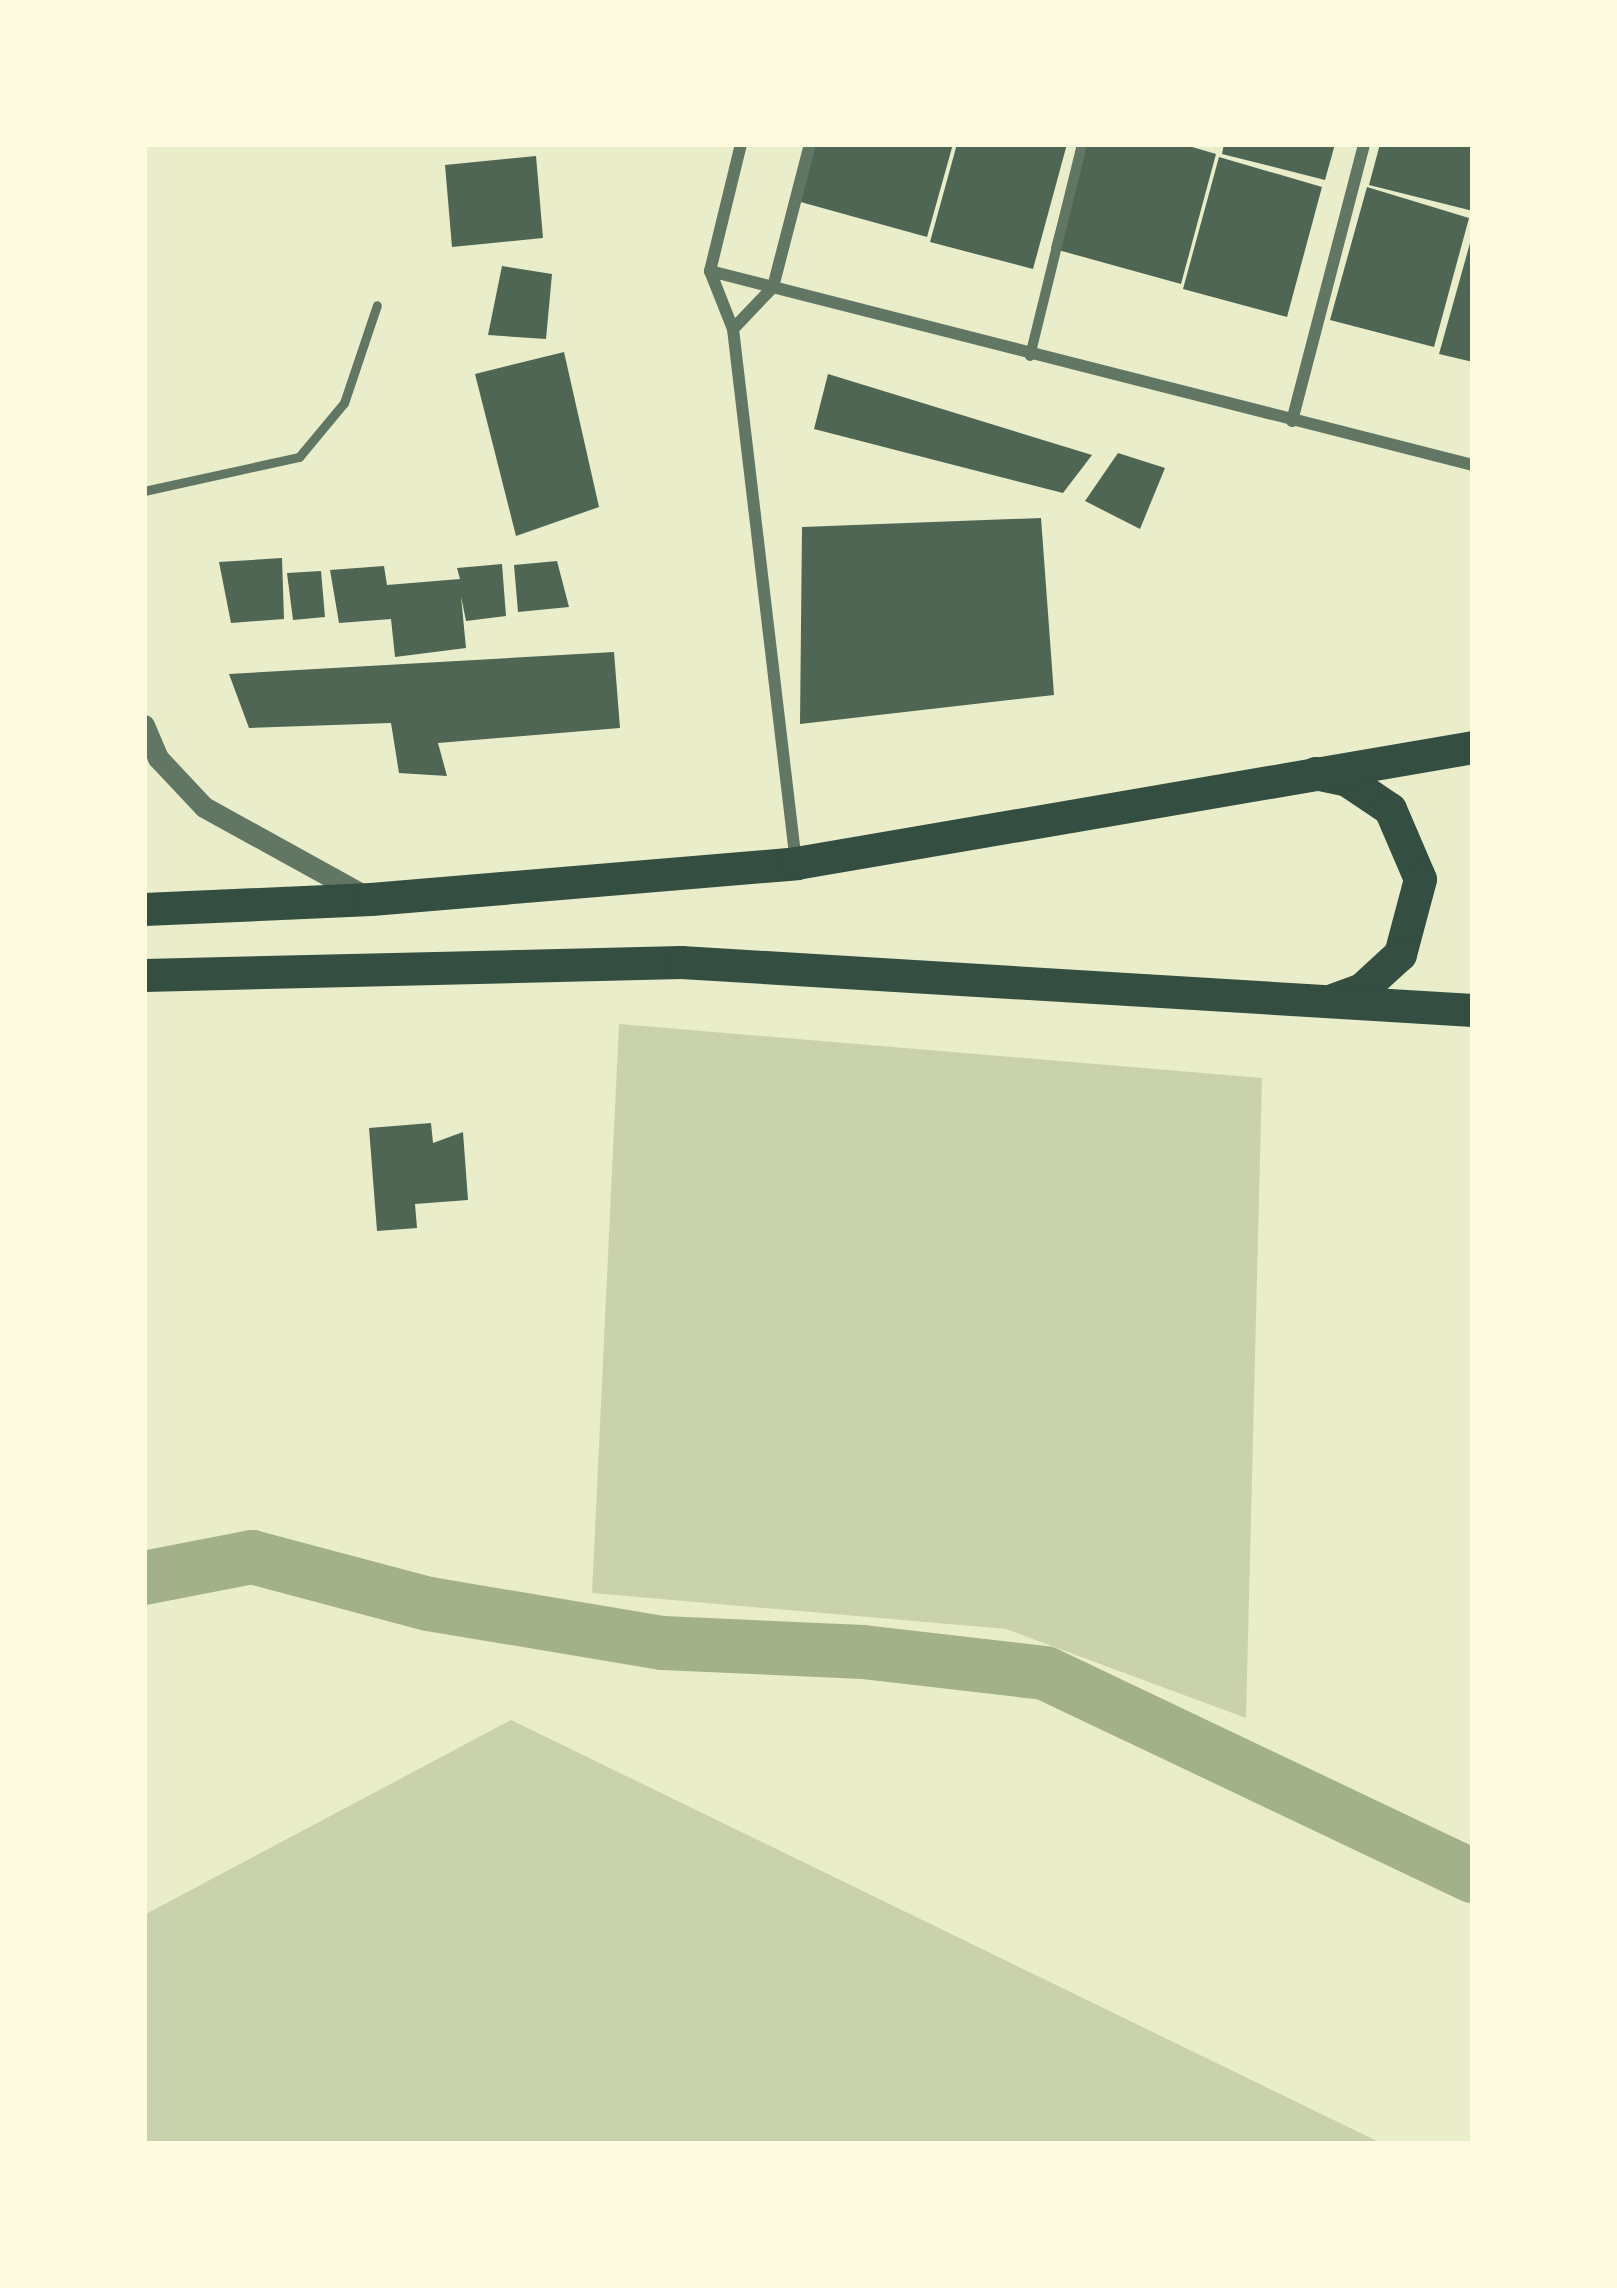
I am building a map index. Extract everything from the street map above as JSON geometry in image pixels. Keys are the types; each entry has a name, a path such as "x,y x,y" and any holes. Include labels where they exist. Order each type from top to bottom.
{"highway":[{"path":"144,909 371,899 796,863 1295,772 1473,747"},
{"path":"1295,772 1346,780 1390,809 1420,879 1400,954 1362,989 1312,1004"},
{"path":"144,975 681,962 1312,1004 1473,1010"}],"street":[{"path":"741,144 710,271 734,329 796,863"},
{"path":"734,329 773,287 810,144"},
{"path":"1030,357 1082,144"},
{"path":"1292,422 1364,144"},
{"path":"710,271 1030,357 1473,465"},
{"path":"144,725 158,758 204,807 371,899"}],"lane":[{"path":"144,491 299,457 344,403 376,305"}],"green space":[{"path":"619,1024 1262,1078 1246,1718 1006,1629 592,1593"},
{"path":"511,1720 1383,2144 144,2144 144,1915"}],"building":[{"path":"813,144 953,144 927,237 797,201"},
{"path":"957,144 1067,144 1033,269 930,242"},
{"path":"1079,144 1182,144 1216,154 1181,284 1051,248"},
{"path":"1224,144 1335,144 1325,180 1222,154"},
{"path":"1380,144 1473,144 1473,211 1369,185"},
{"path":"536,156 543,238 452,247 445,165"},
{"path":"1219,157 1322,187 1287,317 1183,289"},
{"path":"1367,187 1469,218 1434,347 1330,320"},
{"path":"1473,237 1473,362 1439,354"},
{"path":"502,266 552,274 546,339 488,335"},
{"path":"564,352 599,507 516,536 475,374"},
{"path":"828,374 1092,455 1063,493 814,429"},
{"path":"1118,453 1165,468 1140,529 1085,501"},
{"path":"1041,518 1054,695 800,724 802,527"},
{"path":"282,558 284,619 231,623 219,562"},
{"path":"557,561 569,607 518,612 514,565"},
{"path":"502,564 506,616 466,621 461,596 466,648 395,657 391,619 339,623 330,570 384,566 387,585 460,579 457,568"},
{"path":"321,571 325,617 293,620 287,573"},
{"path":"614,652 620,728 438,743 447,776 399,773 391,723 249,728 229,674"},
{"path":"431,1123 433,1143 463,1132 468,1200 415,1204 417,1228 377,1231 369,1128"}],"waterway":[{"path":"144,1578 252,1557 429,1604 663,1643 863,1652 1045,1673 1473,1876"}]}
